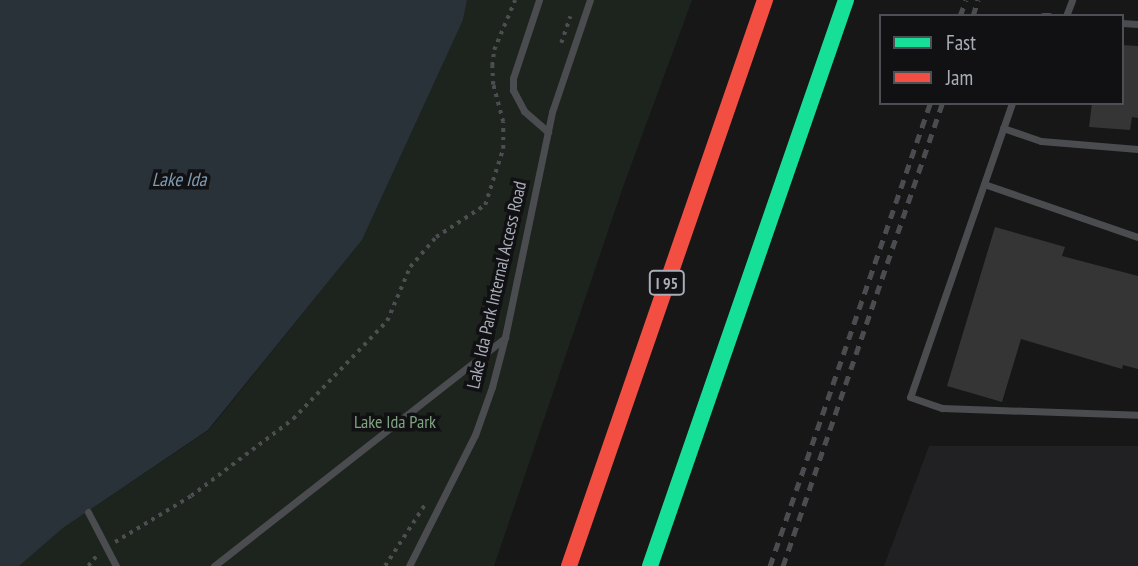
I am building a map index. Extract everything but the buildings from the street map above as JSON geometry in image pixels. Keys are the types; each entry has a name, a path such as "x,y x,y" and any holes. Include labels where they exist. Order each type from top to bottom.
{"highway":[{"name":"I 95","path":"569,566 765,0"},
{"path":"650,566 846,0"}],"lane":[{"path":"538,0 513,78 513,90 524,111 548,132"},
{"name":"Lake Ida Park Internal Access Road","path":"408,566 475,435 505,337 548,132 571,49 590,0"},
{"path":"1011,105 910,397 942,408 1138,415"},
{"path":"1003,128 1041,141 1138,149"},
{"path":"984,184 1138,237"},
{"path":"214,566 505,337"},
{"path":"88,512 116,566"}],"path":[{"path":"88,566 104,547 191,496 293,419 387,321 410,267 436,237 485,205 503,149 503,121 493,85 494,50 515,0"},
{"path":"560,48 572,12"},
{"path":"489,350 488,335 508,259"},
{"path":"385,566 429,498"}],"shaded area":[{"path":"929,446 1138,446 1138,566 884,566"}],"green space":[{"name":"Lake Ida Park","path":"467,0 692,0 623,187 494,566 19,566 63,528 209,430 362,240 463,20"}],"water":[{"name":"Lake Ida","path":"0,0 467,0 463,20 362,240 208,430 63,528 19,566 0,566"}],"railway":[{"path":"961,14 966,0"},
{"path":"974,14 978,0"},
{"path":"770,566 929,105"},
{"path":"783,566 941,105"}],"traffic: fast":[{"path":"650,566 846,0"}],"traffic: jam":[{"path":"569,566 765,0"}]}
